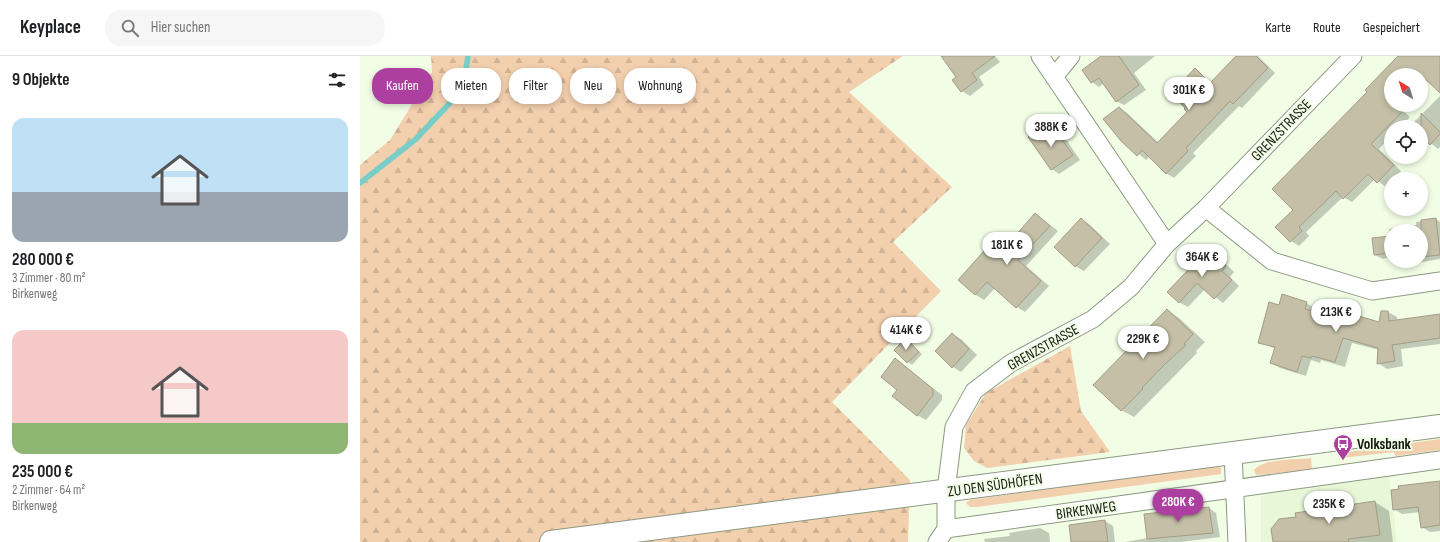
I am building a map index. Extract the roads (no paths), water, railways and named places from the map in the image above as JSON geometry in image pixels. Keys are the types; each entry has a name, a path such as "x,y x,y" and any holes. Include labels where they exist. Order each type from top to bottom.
{"street":[{"path":"1040,56 1167,244"},
{"path":"1054,77 1071,56"},
{"name":"GRENZSTRASSE","path":"946,538 946,491 954,427 974,392 1011,363 1093,319 1131,287 1167,244 1206,208 1352,56"},
{"path":"1206,208 1272,261 1372,291 1440,281"},
{"name":"ZU DEN SÜDHÖFEN","path":"551,542 1440,426"},
{"path":"1233,453 1237,542"},
{"name":"BIRKENWEG","path":"946,538 1235,489 1440,460"}],"waterway":[{"path":"360,183 416,139 463,89 468,56"}],"place":[{"name":"Volksbank","path":"1343,461"}]}
